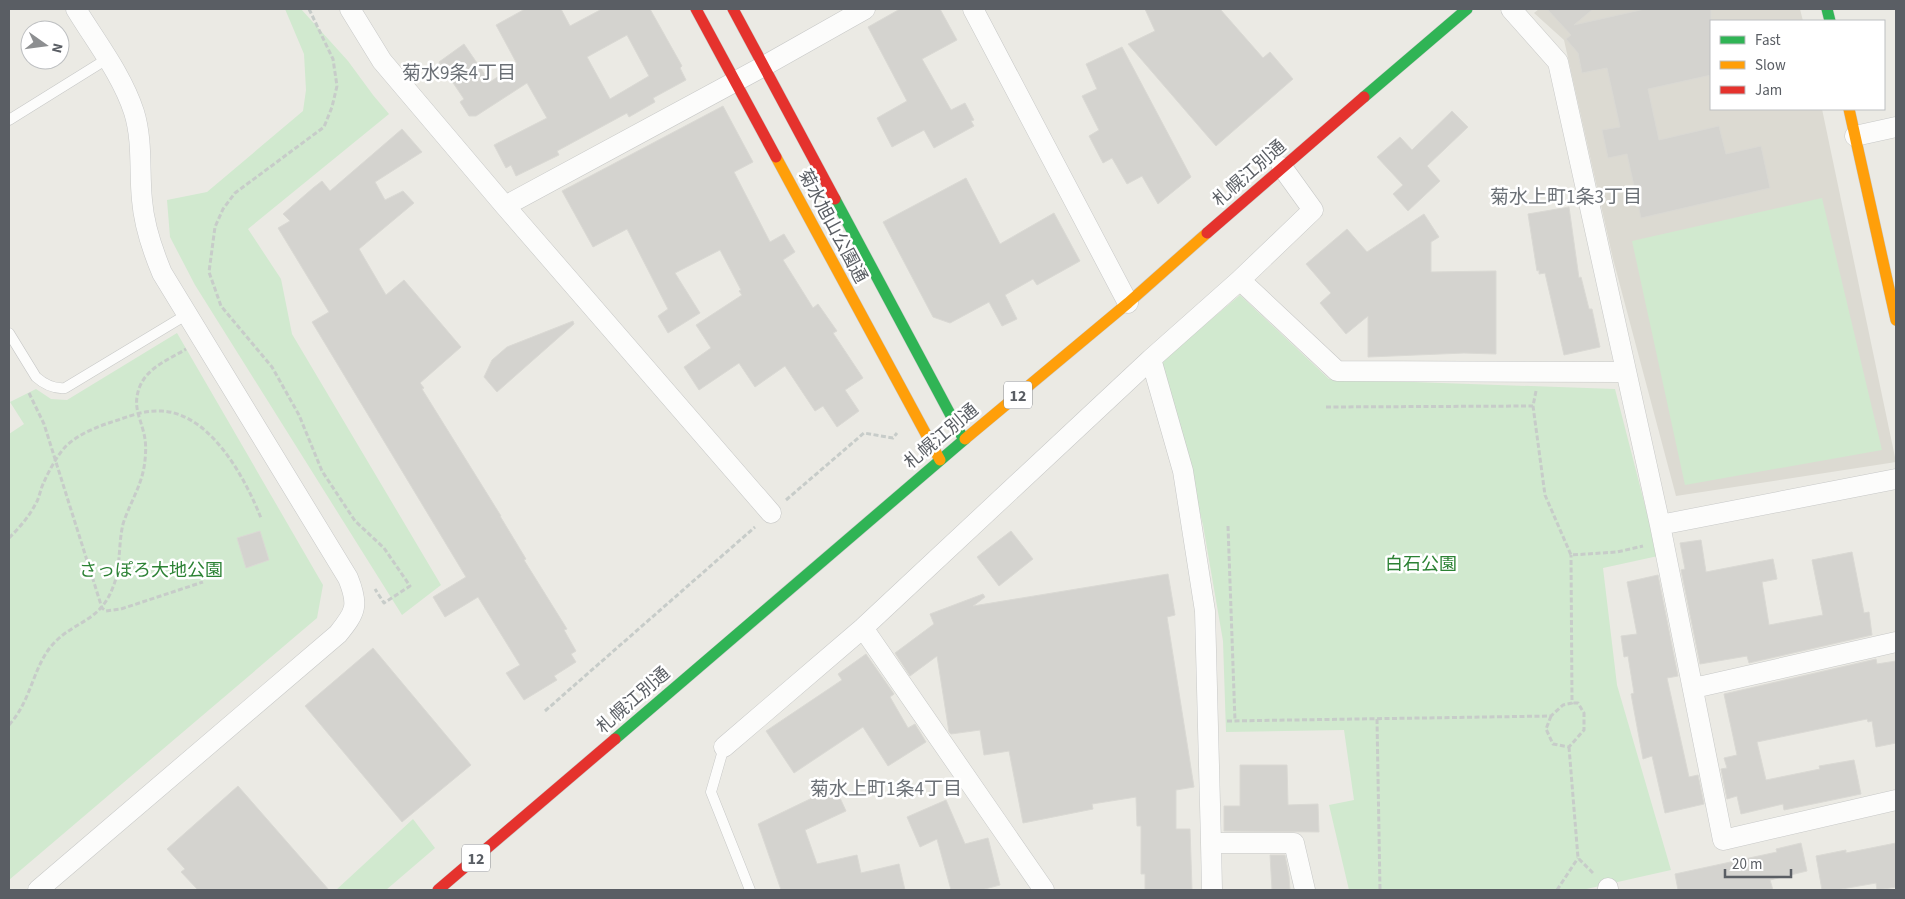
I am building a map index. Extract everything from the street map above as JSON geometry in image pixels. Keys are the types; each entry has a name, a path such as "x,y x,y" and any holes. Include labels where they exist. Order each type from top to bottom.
{"main road":[{"name":"菊水旭山公園通","path":"696,9 940,460"},
{"name":"菊水旭山公園通","path":"733,9 964,440"},
{"name":"札幌江別通","path":"438,890 940,460 1128,303 1282,167 1467,9"},
{"path":"1849,110 1896,320"}],"street":[{"path":"38,890 338,634 349,621 355,608 354,594 348,578 162,273 152,250 144,221 140,141 134,113 122,85 76,9"},
{"path":"350,9 382,61 771,513"},
{"path":"505,206 764,66 865,9"},
{"path":"973,9 1128,303"},
{"path":"1511,9 1558,62 1662,533 1723,840 1896,800"},
{"path":"1855,136 1896,128"},
{"path":"724,746 863,628 1151,359 1240,280 1313,210 1282,167"},
{"path":"1240,280 1337,371 1626,372"},
{"path":"1151,359 1183,471 1205,611 1212,890"},
{"path":"1662,533 1896,479"},
{"path":"863,628 1044,890"},
{"path":"1694,688 1896,642"},
{"path":"1211,843 1294,843 1305,890"},
{"path":"1021,856 1025,890"}],"lane":[{"path":"9,120 107,59"},
{"path":"9,333 36,377 41,382 58,389 65,388 186,315"},
{"path":"724,746 711,792 750,890"}],"path":[{"path":"309,9 333,59 337,86 332,107 324,127 235,194 222,209 215,227 209,272 221,306 272,367 299,415 322,471 355,521 384,548 410,586 384,603 373,586"},
{"path":"9,725 25,703 43,660 54,643 87,621 102,608 109,598 115,585 123,525 144,472 146,446 137,413 139,387 144,378 153,369 187,349"},
{"path":"1539,371 1533,406 1545,495 1571,555 1572,703"},
{"path":"28,393 44,424 102,608 106,612 121,609 203,582"},
{"path":"1326,408 1533,406"},
{"path":"9,538 21,526 36,504 43,485 66,446 87,430 137,413 163,411 196,423 214,439 240,474 251,492 260,518"},
{"path":"545,711 864,433 893,438 914,413"},
{"path":"1228,526 1235,721"},
{"path":"1571,555 1617,552 1662,533"},
{"path":"1556,890 1578,858 1569,747 1584,730 1584,713 1578,703 1563,705 1551,716 1546,729 1553,744 1569,747"},
{"path":"1208,721 1551,716"},
{"path":"1377,719 1380,890"},
{"path":"1578,858 1608,889"}],"shaded area":[{"path":"1539,9 1800,9 1803,20 1710,20 1710,110 1822,110 1896,462 1676,496 1613,259 1564,40 1534,13"}],"green space":[{"path":"285,9 301,9 348,61 389,114 248,229 281,279 292,334 441,585 402,615 195,285 170,237 167,200 207,192 303,111 306,90 304,54"},
{"path":"1822,198 1882,450 1685,485 1632,241"},
{"name":"白石公園","path":"1240,295 1329,379 1615,389 1658,556 1603,568 1617,685 1671,870 1582,890 1349,890 1329,805 1354,800 1344,730 1226,732 1223,641 1203,525 1162,361"},
{"name":"さっぽろ大地公園","path":"177,333 323,585 317,618 9,880 9,434 24,424 10,402 36,389 51,399 67,400"},
{"path":"413,819 435,848 386,890 336,890"}],"building":[{"path":"525,9 561,9 570,26 602,9 650,9 682,66 680,68 686,80 653,98 655,102 629,117 627,113 557,151 559,155 516,176 511,165 506,168 494,145 547,118 527,83 476,116 469,116 460,102 464,99 439,62 464,44 490,82 517,64 496,25","holes":["627,35 649,76 610,99 587,57"]},
{"path":"900,9 940,9 957,40 922,59 951,110 965,103 974,120 971,121 974,126 934,148 924,130 892,147 877,118 907,101 868,27"},
{"path":"1145,9 1220,9 1263,58 1270,52 1293,79 1216,146 1128,44 1155,31"},
{"path":"1547,9 1593,9 1574,25 1645,9 1711,9 1710,75 1648,89 1659,140 1719,126 1726,154 1761,146 1770,188 1641,218 1627,154 1608,158 1602,130 1620,127 1607,68 1582,73 1578,53 1566,39 1571,35"},
{"path":"1122,47 1191,177 1158,204 1142,176 1127,184 1112,158 1103,163 1089,136 1099,130 1082,96 1097,89 1086,64"},
{"path":"723,106 753,162 734,172 770,242 784,234 795,252 783,260 813,308 818,304 837,331 833,333 863,378 845,390 859,411 837,427 823,406 815,411 785,366 755,387 739,363 699,390 684,367 711,348 696,325 742,295 720,250 675,273 700,313 668,333 658,316 668,309 627,229 593,247 562,191"},
{"path":"1452,111 1468,127 1427,166 1440,181 1408,211 1393,194 1403,185 1377,157 1400,137 1412,150"},
{"path":"402,129 422,152 375,182 385,200 403,191 414,203 359,249 386,295 404,280 461,347 420,383 424,388 422,389 501,516 526,559 524,560 567,629 564,630 576,651 571,654 576,662 554,676 557,680 524,700 506,673 520,665 478,597 445,617 433,597 466,577 312,322 329,312 278,228 290,221 283,214 313,188 322,181 330,191"},
{"path":"966,178 1000,244 1054,213 1080,261 1037,285 1033,279 1005,295 1017,319 1002,326 989,302 950,323 933,317 883,222"},
{"path":"1569,207 1579,278 1581,277 1589,309 1592,309 1600,347 1564,355 1545,273 1539,274 1539,270 1537,271 1528,214"},
{"path":"1424,214 1439,237 1431,242 1431,272 1496,271 1496,354 1464,353 1368,357 1368,316 1346,334 1320,303 1331,293 1306,264 1347,229 1367,252"},
{"path":"573,321 574,324 497,392 484,377 492,360 507,347"},
{"path":"260,531 269,560 246,568 237,538"},
{"path":"1011,531 1033,559 999,586 977,557"},
{"path":"1701,540 1706,572 1773,559 1777,579 1762,582 1769,625 1823,615 1812,560 1852,552 1864,613 1869,612 1872,635 1749,663 1747,656 1700,664 1681,570 1685,569 1680,543"},
{"path":"1168,574 1175,615 1167,617 1194,787 1176,790 1176,829 1190,829 1192,890 1145,890 1145,874 1141,874 1141,826 1137,826 1136,797 1092,804 1093,809 1023,823 1009,751 984,755 980,730 951,734 949,732 937,656 910,676 895,653 934,624 930,614 983,594 985,597 973,606"},
{"path":"1658,575 1678,676 1667,678 1689,777 1698,775 1704,804 1665,813 1652,756 1643,759 1631,694 1634,693 1628,656 1624,657 1621,636 1637,634 1627,582"},
{"path":"373,648 471,765 402,822 305,706"},
{"path":"866,654 894,694 890,697 908,728 915,724 926,742 888,766 863,727 794,773 766,731 842,680 838,674"},
{"path":"1876,659 1877,664 1896,661 1896,743 1876,747 1872,721 1868,722 1867,719 1757,742 1766,780 1820,769 1819,766 1854,760 1861,794 1784,810 1783,804 1741,814 1737,796 1727,799 1721,769 1727,768 1724,758 1737,755 1724,694"},
{"path":"1240,765 1287,765 1288,805 1318,804 1319,832 1224,831 1224,806 1240,806"},
{"path":"238,786 329,890 198,890 181,872 185,869 167,849"},
{"path":"835,787 846,811 805,830 817,864 857,855 861,873 899,864 905,890 781,890 758,824"},
{"path":"946,800 965,844 988,838 1000,885 981,890 951,890 937,839 920,847 907,817"},
{"path":"1801,843 1807,871 1770,880 1773,890 1678,890 1675,874 1777,852 1776,849"},
{"path":"1896,843 1896,887 1877,890 1876,883 1836,890 1822,890 1816,856 1846,850 1846,853"},
{"path":"1270,855 1285,855 1290,890 1272,890"}],"traffic: fast":[{"path":"1364,97 1467,9"},
{"path":"1827,9 1830,20"},
{"path":"835,199 964,440"},
{"path":"615,739 965,439"}],"traffic: slow":[{"path":"1849,110 1896,320"},
{"path":"776,157 940,460"},
{"path":"965,439 1128,303 1207,233"}],"traffic: jam":[{"path":"696,9 776,157"},
{"path":"733,9 835,199"},
{"path":"1207,233 1364,97"},
{"path":"438,890 615,739"}],"district":[{"name":"菊水9条4丁目","path":"459,72"},
{"name":"菊水上町1条3丁目","path":"1566,196"},
{"name":"菊水上町1条4丁目","path":"886,788"}]}
